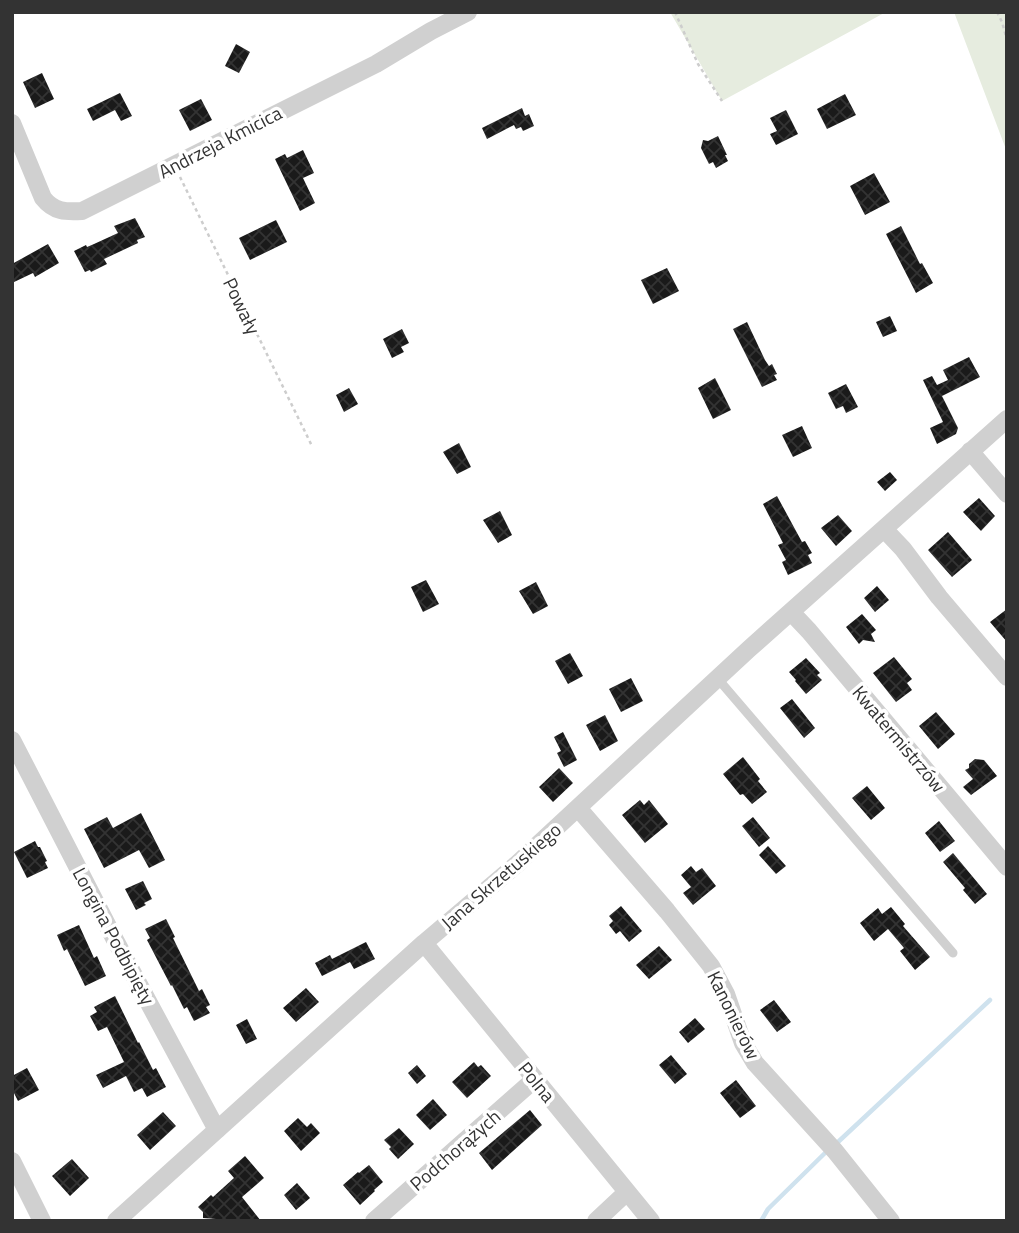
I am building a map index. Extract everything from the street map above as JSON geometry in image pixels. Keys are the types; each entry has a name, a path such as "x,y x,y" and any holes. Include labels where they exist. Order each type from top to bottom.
{"street":[{"name":"Andrzeja Kmicica","path":"12,123 43,198 50,207 65,212 82,211 376,64 468,12"},
{"name":"Jana Skrzetuskiego","path":"116,1221 424,943 517,864 790,612 1007,419"},
{"path":"970,451 1007,494"},
{"path":"884,529 1007,677"},
{"name":"Kwatermistrzów","path":"790,612 809,631 1007,867"},
{"name":"Longina Podbipięty","path":"12,740 217,1130"},
{"name":"Kanonierów","path":"578,808 711,966 726,994 743,1043 755,1063 835,1151 891,1221"},
{"name":"Polna","path":"424,943 651,1221"},
{"name":"Podchorążych","path":"374,1221 535,1079"},
{"path":"12,1161 42,1221"},
{"path":"596,1221 626,1192"}],"lane":[{"path":"718,679 953,953"}],"path":[{"path":"675,12 698,64 722,101"},
{"path":"997,12 1007,40"},
{"name":"Powały","path":"173,165 312,446"}],"shaded area":[{"path":"670,12 886,12 722,101"},
{"path":"954,12 1007,12 1007,152"}],"building":[{"path":"236,44 250,52 239,73 225,66"},
{"path":"42,73 54,99 35,108 23,82"},
{"path":"120,93 132,116 121,121 115,110 93,121 87,109"},
{"path":"845,94 856,115 827,129 817,109"},
{"path":"201,99 212,120 190,131 179,110"},
{"path":"522,108 525,116 529,114 534,126 523,131 521,127 516,129 514,125 487,139 482,128"},
{"path":"786,110 798,134 776,145 770,134 777,131 770,118"},
{"path":"718,136 728,161 716,168 713,162 709,164 701,148 703,140 708,141"},
{"path":"303,150 314,173 303,178 315,203 300,211 275,159 285,154 287,158"},
{"path":"874,173 890,202 865,215 850,186"},
{"path":"135,218 145,237 104,259 107,264 85,272 74,251 118,233 114,226"},
{"path":"276,220 287,242 250,260 239,238"},
{"path":"901,226 933,283 916,293 886,234"},
{"path":"48,244 59,263 35,277 33,273 12,283 12,264"},
{"path":"667,268 679,291 653,304 641,280"},
{"path":"890,316 897,331 883,337 876,322"},
{"path":"747,322 765,360 769,366 772,364 777,374 774,375 777,380 762,387 733,329"},
{"path":"402,329 409,343 401,347 404,352 392,358 383,339"},
{"path":"969,357 980,377 942,396 958,428 956,434 937,444 930,428 943,422 923,380 932,376 937,385 948,380 943,370"},
{"path":"715,378 731,410 713,419 698,388"},
{"path":"846,384 858,407 846,413 843,406 836,409 828,393"},
{"path":"349,388 358,404 344,412 336,395"},
{"path":"802,426 812,448 793,457 782,435"},
{"path":"459,443 471,467 457,474 443,452"},
{"path":"890,472 897,480 885,491 877,482"},
{"path":"777,496 802,542 805,541 812,553 808,555 812,563 788,575 782,562 786,560 778,545 783,543 763,504"},
{"path":"979,498 995,516 981,531 963,512"},
{"path":"500,511 512,535 498,543 483,520"},
{"path":"838,515 852,531 836,546 821,528"},
{"path":"948,532 972,560 952,577 928,550"},
{"path":"426,580 439,604 423,612 411,587"},
{"path":"536,582 548,606 533,614 519,591"},
{"path":"877,586 889,600 875,612 864,598"},
{"path":"1007,609 1007,642 990,622"},
{"path":"862,614 876,630 871,634 875,642 863,640 859,644 846,627"},
{"path":"570,653 583,676 568,684 555,661"},
{"path":"894,657 912,679 907,683 912,690 896,702 873,673"},
{"path":"806,658 820,673 817,675 822,680 806,694 789,672"},
{"path":"631,678 643,701 621,712 609,689"},
{"path":"792,699 815,728 804,738 780,708"},
{"path":"936,712 955,734 938,749 919,726"},
{"path":"605,715 618,741 600,751 586,725"},
{"path":"563,732 577,760 564,767 557,753 561,751 554,737"},
{"path":"743,757 767,792 752,804 743,794 740,795 723,774"},
{"path":"975,759 984,760 997,776 971,795 963,787 973,779 965,770"},
{"path":"559,768 573,783 553,802 539,787"},
{"path":"867,786 885,808 871,820 852,798"},
{"path":"640,800 644,805 649,800 668,824 645,843 622,815"},
{"path":"141,813 165,860 149,868 139,850 104,868 84,829 107,817 113,828"},
{"path":"753,817 770,838 759,847 742,826"},
{"path":"939,821 955,841 940,852 925,833"},
{"path":"35,841 47,861 45,862 48,868 27,878 14,852"},
{"path":"768,846 786,866 776,874 759,855"},
{"path":"953,853 987,894 975,904 943,862"},
{"path":"691,866 696,872 702,868 716,886 693,905 683,893 691,887 681,875"},
{"path":"143,881 152,899 136,910 125,889"},
{"path":"621,906 642,931 629,942 620,931 616,934 609,925 613,921 609,916"},
{"path":"891,907 905,924 903,926 930,957 915,970 900,951 904,948 888,929 874,941 860,923 878,908 882,914"},
{"path":"166,919 199,991 202,989 210,1005 206,1007 210,1013 194,1021 187,1007 184,1009 147,940 150,938 145,929"},
{"path":"79,925 94,958 97,956 106,976 85,986 57,935"},
{"path":"366,942 375,959 354,969 350,962 322,976 315,963 330,955 332,959"},
{"path":"659,946 672,960 649,979 636,965"},
{"path":"306,988 319,1002 296,1022 283,1008"},
{"path":"115,996 153,1070 156,1068 166,1087 147,1097 142,1088 134,1092 126,1076 103,1088 96,1075 124,1062 107,1027 98,1031 90,1016 97,1012 94,1007"},
{"path":"774,1000 791,1022 777,1032 760,1010"},
{"path":"695,1018 705,1029 688,1043 679,1032"},
{"path":"247,1019 257,1039 246,1044 236,1025"},
{"path":"671,1055 687,1074 675,1084 659,1065"},
{"path":"474,1062 478,1067 481,1065 491,1076 467,1098 452,1082"},
{"path":"417,1065 426,1076 417,1084 408,1073"},
{"path":"27,1068 39,1090 18,1101 12,1089 12,1076"},
{"path":"736,1080 756,1106 740,1118 720,1093"},
{"path":"433,1099 447,1115 430,1130 416,1115"},
{"path":"530,1110 542,1125 492,1170 479,1153"},
{"path":"163,1112 176,1126 150,1150 137,1135"},
{"path":"298,1118 307,1127 311,1123 320,1133 301,1151 284,1131"},
{"path":"399,1128 414,1144 398,1159 384,1140"},
{"path":"245,1156 264,1178 242,1197 261,1221 218,1221 203,1218 203,1212 198,1207 234,1178 228,1171"},
{"path":"72,1159 89,1178 70,1196 52,1176"},
{"path":"369,1165 383,1182 360,1205 343,1185"},
{"path":"297,1183 310,1198 296,1210 284,1195"}],"waterway":[{"path":"838,1142 990,1000"},
{"path":"761,1221 768,1209 825,1153"}]}
